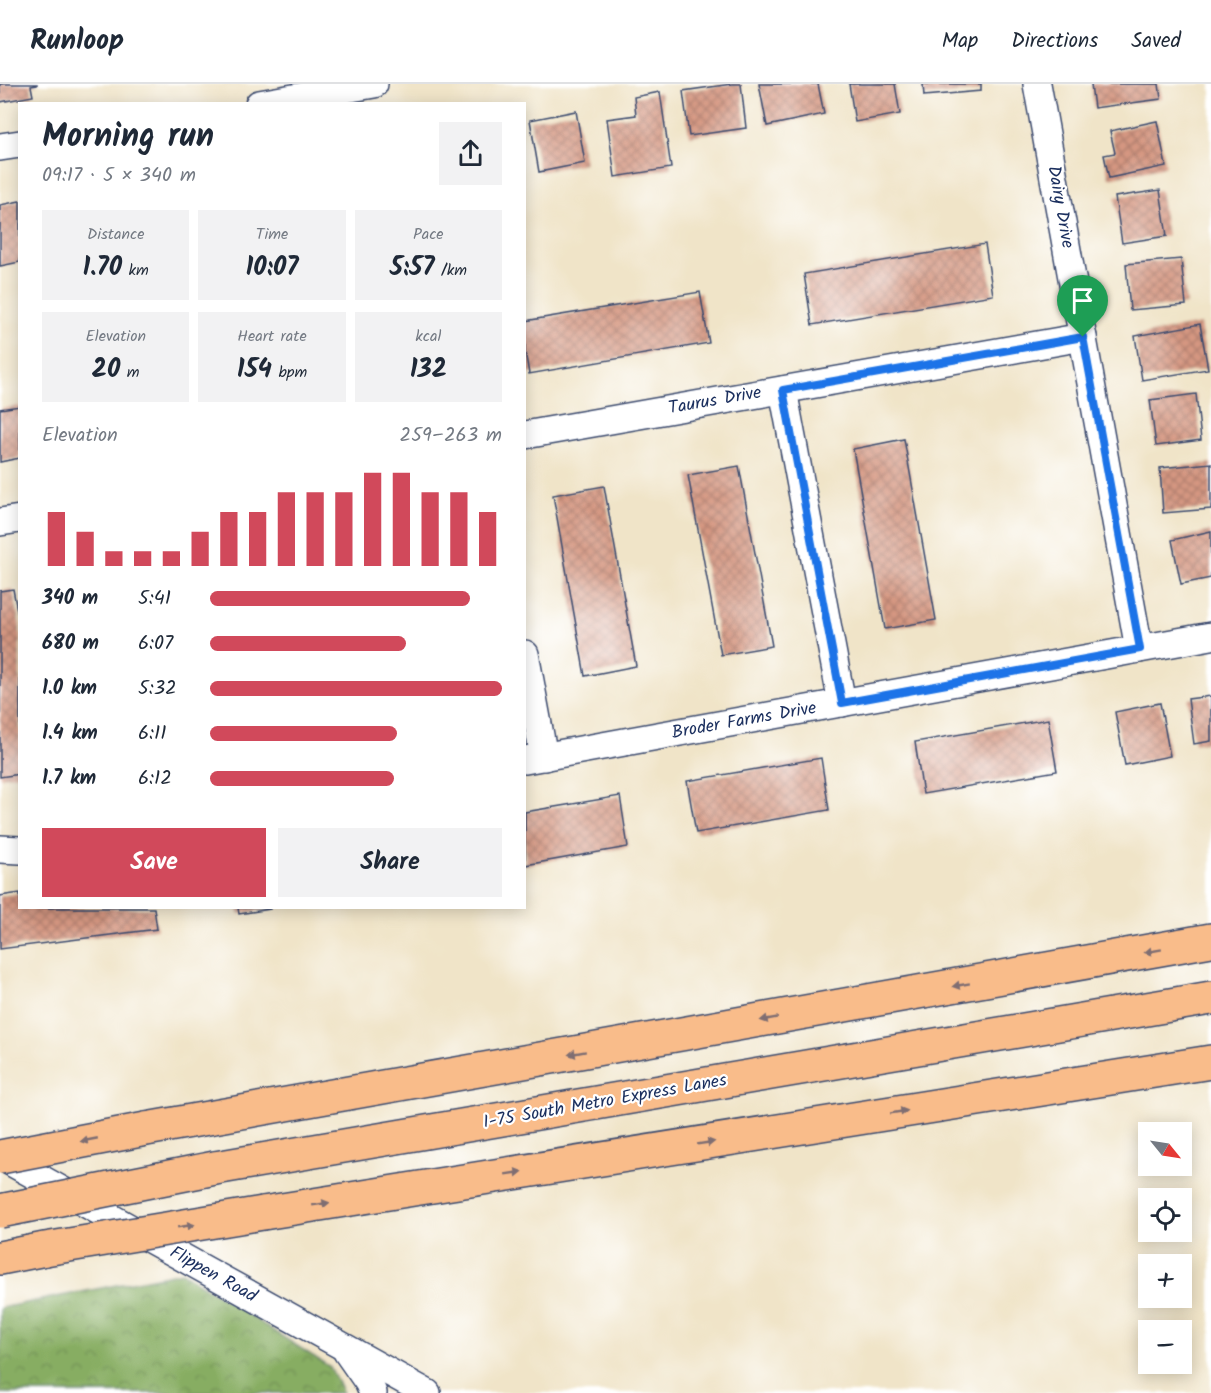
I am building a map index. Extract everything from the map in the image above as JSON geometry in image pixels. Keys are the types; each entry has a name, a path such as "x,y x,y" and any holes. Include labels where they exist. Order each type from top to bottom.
{"highway":[{"path":"0,1157 146,1129 1211,940"},
{"name":"I-75 South Metro Express Lanes","path":"0,1211 215,1168 1211,998"},
{"path":"0,1258 263,1213 1211,1062"}],"street":[{"path":"270,102 374,84"},
{"name":"Dairy Drive","path":"1037,84 1140,649"},
{"path":"0,147 18,144"},
{"name":"Taurus Drive","path":"526,435 1083,337"},
{"path":"783,390 842,703"},
{"path":"0,522 18,519"},
{"name":"Broder Farms Drive","path":"534,758 1211,636"},
{"path":"526,666 534,758"},
{"path":"0,849 18,850"},
{"name":"Flippen Road","path":"0,1157 425,1392"},
{"path":"343,1346 373,1393"}],"green space":[{"path":"182,1272 330,1367 343,1393 0,1393 0,1308"}],"building":[{"path":"0,84 37,85 31,86 33,96 0,102"},
{"path":"741,84 746,128 689,136 683,91"},
{"path":"759,84 818,84 824,114 767,126"},
{"path":"849,84 895,84 900,114 855,122"},
{"path":"923,84 981,84 981,91 924,96"},
{"path":"1091,84 1159,84 1161,99 1094,108"},
{"path":"660,92 671,168 615,177 607,119 636,115 634,97"},
{"path":"576,111 585,163 539,172 530,120"},
{"path":"1157,121 1166,166 1109,178 1104,155 1115,153 1110,131"},
{"path":"1160,190 1167,236 1122,243 1115,197"},
{"path":"18,201 18,262 0,266 0,205"},
{"path":"985,244 993,295 812,325 804,274"},
{"path":"1181,259 1186,305 1130,310 1126,264"},
{"path":"700,292 709,343 529,374 526,357 526,321"},
{"path":"1200,324 1208,369 1142,380 1135,336"},
{"path":"1196,394 1201,440 1156,446 1150,400"},
{"path":"18,406 18,458 0,462 0,409"},
{"path":"904,439 936,620 885,629 853,449"},
{"path":"1211,463 1211,509 1163,513 1160,468"},
{"path":"739,466 772,646 721,655 688,475"},
{"path":"604,486 636,666 585,676 553,495"},
{"path":"1211,531 1211,578 1181,584 1172,540"},
{"path":"13,589 18,615 18,774 0,777 0,591"},
{"path":"1211,696 1211,741 1194,744 1188,699"},
{"path":"1160,703 1170,756 1125,765 1115,712"},
{"path":"1048,719 1057,771 923,794 915,742"},
{"path":"821,758 829,810 696,833 687,781"},
{"path":"620,796 628,847 526,865 526,812"},
{"path":"18,893 18,909 154,909 157,929 0,949 0,896"},
{"path":"238,909 270,909 239,914"}],"route":[{"path":"1083,337 1140,649 842,703 783,390 1083,337"}]}
